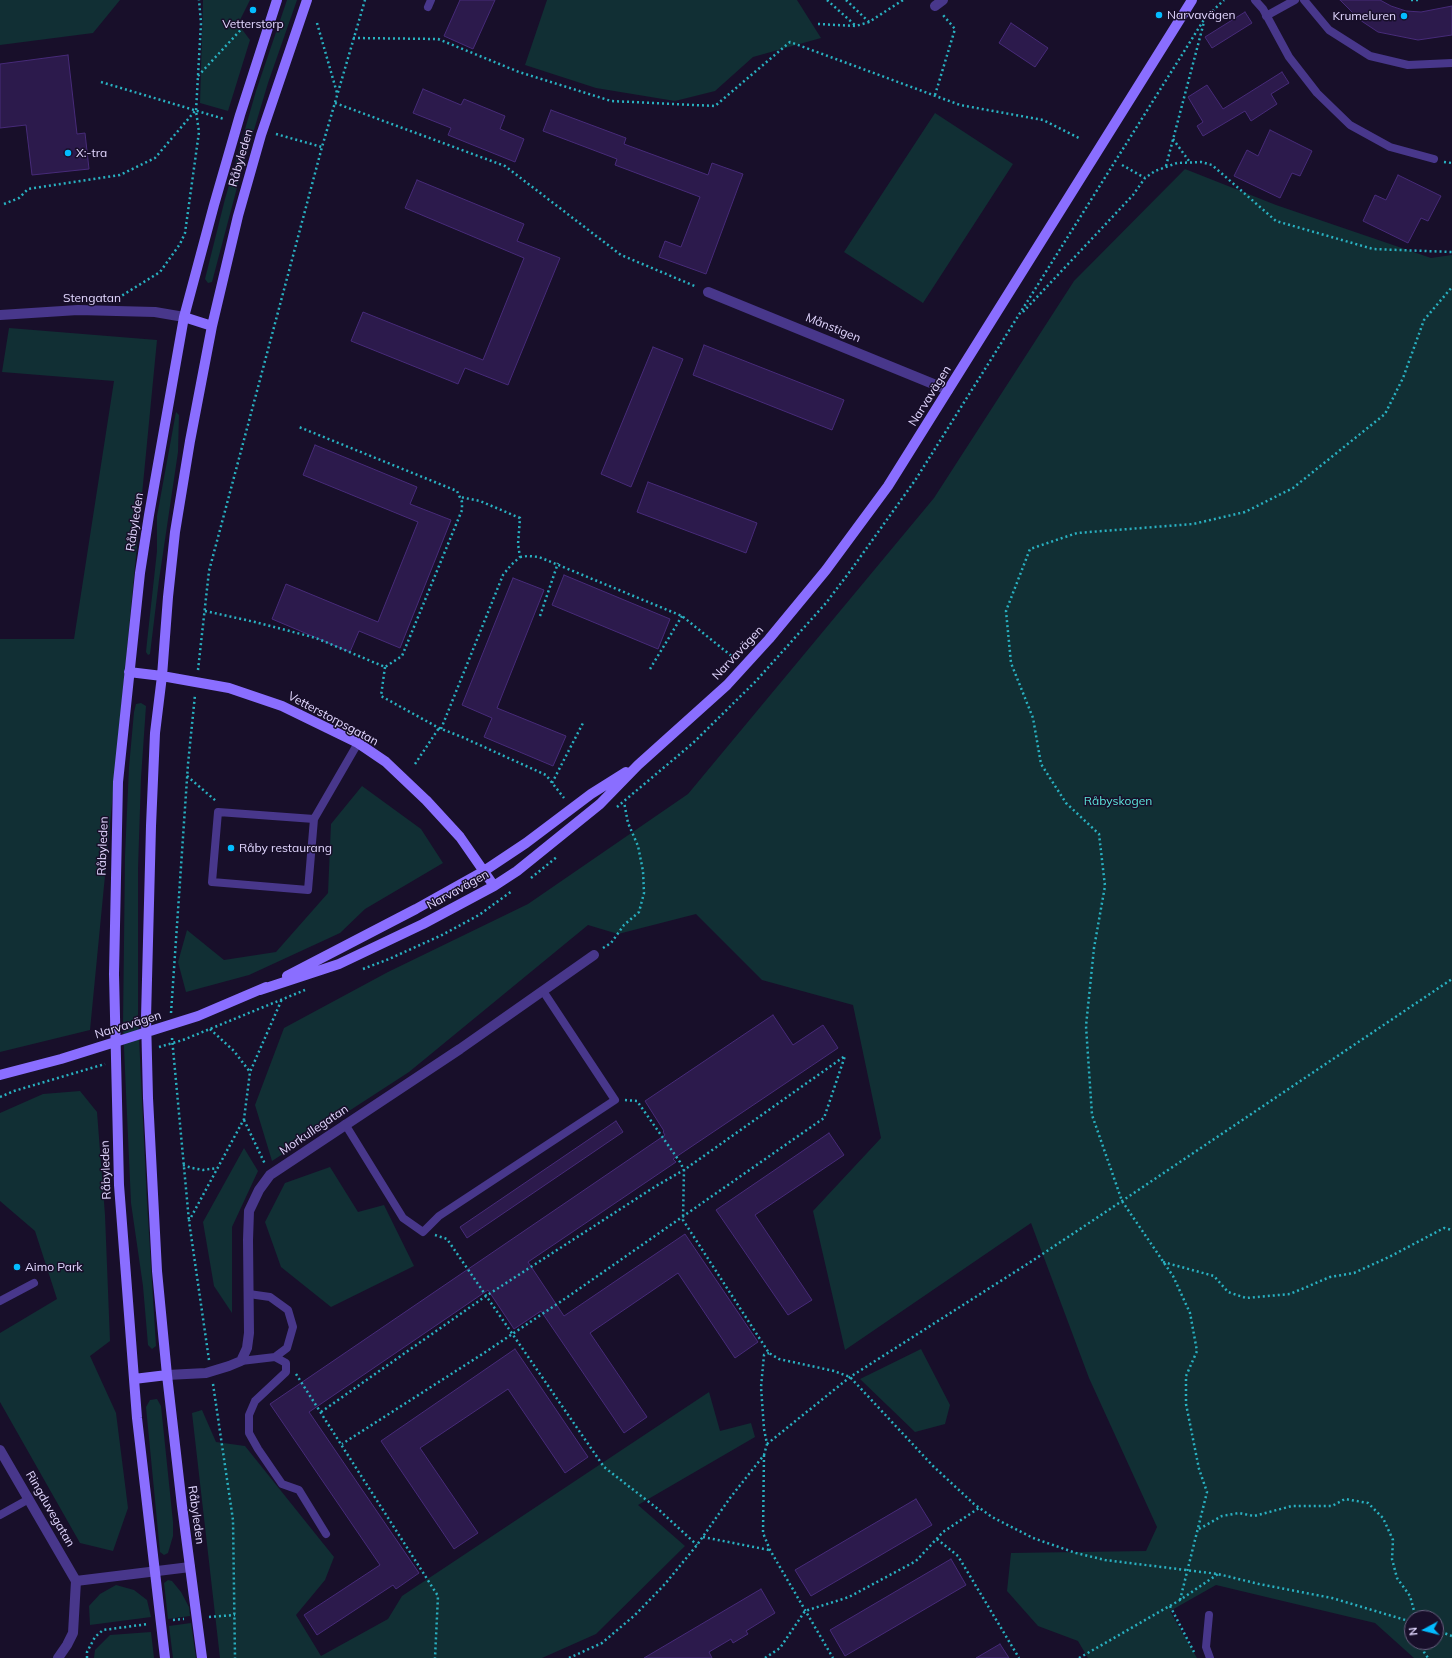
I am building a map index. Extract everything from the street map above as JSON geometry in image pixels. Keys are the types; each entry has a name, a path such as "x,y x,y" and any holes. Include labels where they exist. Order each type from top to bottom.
{"main road":[{"name":"Råbyleden","path":"165,1658 154,1570 134,1379 119,1185 114,974 118,782 140,573 184,317 225,167 277,0"},
{"name":"Råbyleden","path":"202,1658 167,1375 157,1271 148,1098 146,1018 155,733 162,676 175,532 190,440 212,326 238,216 261,135 307,0"},
{"name":"Narvavägen","path":"260,990 340,964 423,924 494,886 516,871 600,804 638,765 727,685 826,570 888,486 1192,0"},
{"path":"184,317 212,326"},
{"name":"Vetterstorpsgatan","path":"129,672 162,676 228,688 282,706 358,743 386,762 426,800 460,837 494,886"},
{"name":"Narvavägen","path":"0,1075 88,1051 183,1021 260,990 416,909 484,871 526,843 591,794 638,765"},
{"path":"134,1379 167,1375"}],"street":[{"name":"Månstigen","path":"708,292 948,390"},
{"name":"Stengatan","path":"0,315 78,310 155,312 184,317"},
{"name":"Morkullegatan","path":"241,1361 247,1348 250,1333 248,1240 249,1211 259,1190 270,1176 345,1124 460,1049 594,954"},
{"path":"167,1375 211,1371 241,1361"},
{"name":"Ringduvegatan","path":"0,1450 76,1581"},
{"path":"58,1658 73,1633 76,1581 154,1570 190,1567"}],"lane":[{"path":"1255,0 1266,16 1289,57 1313,87 1350,125 1390,147 1434,159"},
{"path":"1266,16 1295,0"},
{"path":"1304,0 1329,30 1370,56 1408,65 1452,63"},
{"path":"314,820 218,812 212,882 308,890 314,820 358,743"},
{"path":"345,1124 403,1218 423,1232 439,1216 615,1100 543,991"},
{"path":"0,1301 34,1283"},
{"path":"241,1361 276,1357 287,1348 292,1327 288,1310 270,1297 249,1294"},
{"path":"276,1357 286,1363 286,1372 255,1401 249,1415 249,1433 261,1455 282,1484 299,1490 326,1534"},
{"path":"0,1515 28,1499"},
{"path":"1208,1615 1206,1647 1210,1658"}],"path":[{"path":"118,311 118,298 160,272 180,244 185,233 199,132 196,111 201,23 199,0"},
{"path":"276,134 322,147 365,0"},
{"path":"827,0 856,26"},
{"path":"846,0 869,22"},
{"path":"818,24 856,26 869,22 903,0"},
{"path":"1224,0 1205,18 1018,317 1134,195 1145,178 1165,166 1189,161 1212,165 1276,221 1373,249 1452,252"},
{"path":"1411,0 1420,0"},
{"path":"935,95 955,29 939,3"},
{"path":"1165,166 1205,18"},
{"path":"198,76 248,22"},
{"path":"317,23 337,95"},
{"path":"354,38 438,39 519,72 611,101 715,106 790,42 960,105 1043,120 1079,138"},
{"path":"101,82 224,119"},
{"path":"335,103 504,166 620,255 708,292"},
{"path":"4,204 19,198 28,189 120,175 155,158 196,111"},
{"path":"1173,138 1189,161"},
{"path":"1122,164 1145,178"},
{"path":"1180,1600 1189,1570 1207,1492 1199,1469 1186,1404 1186,1376 1197,1351 1190,1313 1173,1276 1122,1201 1092,1115 1086,1026 1094,948 1105,886 1099,834 1066,803 1041,764 1033,718 1011,663 1006,611 1030,549 1077,533 1200,522 1245,512 1293,488 1385,414 1402,378 1424,320 1452,286"},
{"path":"299,427 457,491 462,510 402,656 385,667 381,696 440,729 462,737 546,775 572,808"},
{"path":"459,497 480,500 520,518 518,544 520,557"},
{"path":"415,764 440,729 503,575 510,565 520,557 539,557 558,563 682,616 742,666"},
{"path":"540,616 558,563"},
{"path":"205,611 316,638 385,667"},
{"path":"650,669 682,616"},
{"path":"552,783 583,723"},
{"path":"188,776 230,813"},
{"path":"594,954 611,943 624,925 639,912 644,893 643,872 638,846 628,824 624,801"},
{"path":"766,1444 850,1377 1032,1261 1452,979"},
{"path":"183,1040 282,999 250,1072 244,1119 189,1221 233,1520 235,1658"},
{"path":"210,1029 234,1051 250,1072"},
{"path":"321,1412 486,1296 656,1186 684,1170 845,1056 824,1118 683,1217 513,1333 342,1444"},
{"path":"0,1097 14,1091 87,1069"},
{"path":"615,1100 637,1101 684,1170 683,1220 769,1353 779,1359 834,1371 850,1377 933,1466 979,1508 992,1517 1033,1538 1076,1553 1105,1560 1218,1574 1259,1584 1332,1598 1404,1620"},
{"path":"244,1119 270,1176"},
{"path":"183,1165 203,1170 218,1168"},
{"path":"1163,1262 1214,1276 1228,1292 1246,1298 1290,1294 1330,1276 1354,1273 1391,1256 1444,1228 1452,1230"},
{"path":"423,1232 447,1239 604,1467 658,1509 697,1545"},
{"path":"769,1353 764,1355 761,1387 766,1444 764,1455 763,1533 770,1550 833,1658"},
{"path":"286,1363 298,1376 438,1596 435,1658"},
{"path":"569,1658 602,1643 635,1615 665,1584 697,1545 730,1498 764,1455"},
{"path":"1198,1529 1222,1516 1239,1513 1254,1516 1292,1506 1332,1506 1345,1499 1368,1503 1384,1518 1392,1540 1392,1559 1397,1578 1410,1596 1414,1610"},
{"path":"765,1658 780,1648 806,1611 849,1597 916,1561 944,1532 979,1508"},
{"path":"703,1537 770,1550"},
{"path":"937,1539 958,1556 1019,1658"},
{"path":"1079,1658 1180,1600 1218,1574"},
{"path":"1170,1606 1197,1658"}],"green space":[{"path":"0,0 120,0 93,33 0,45"},
{"path":"203,0 250,0 238,24 250,40 228,111 200,103"},
{"path":"287,0 297,0 268,83 239,180 212,282 208,283 205,279 225,199 256,91"},
{"path":"547,0 797,0 821,38 753,57 715,91 675,101 596,88 525,65"},
{"path":"935,113 1013,164 923,303 844,252"},
{"name":"Råbyskogen","path":"1185,169 1276,205 1431,258 1452,255 1452,1658 1414,1658 1405,1650 1444,1650 1444,1610 1404,1610 1404,1649 1375,1623 1216,1585 1170,1611 1197,1658 1088,1658 1078,1641 1038,1626 1007,1591 1011,1553 1146,1551 1157,1527 1089,1378 1031,1223 845,1350 813,1211 881,1138 853,1005 762,980 696,914 618,934 588,925 409,1072 272,1161 255,1105 284,1028 388,972 528,904 688,794 934,498 1074,281"},
{"path":"9,328 157,340 90,1030 0,1052 0,639 74,639 114,381 2,372"},
{"path":"176,412 179,415 178,452 159,580 150,654 148,655 146,652 157,551 157,516"},
{"path":"141,703 146,706 141,778 138,869 138,1017 156,1346 152,1349 148,1345 143,1286 131,1203 123,1026 125,856 129,767 134,712 136,704"},
{"path":"362,786 421,829 443,863 365,909 340,933 249,975 186,992 178,962 187,930 224,960 276,952 328,893 331,824"},
{"path":"80,1091 97,1112 105,1215 110,1341 90,1356 116,1413 128,1508 113,1551 80,1543 0,1402 0,1333 57,1299 35,1231 0,1201 0,1113 43,1094"},
{"path":"244,1148 258,1171 232,1227 232,1313 214,1286 203,1222"},
{"path":"330,1167 358,1212 384,1205 414,1266 331,1307 281,1267 265,1222 285,1183"},
{"path":"921,1349 950,1405 945,1424 915,1432 860,1379"},
{"path":"709,1392 720,1431 751,1423 755,1437 638,1505 685,1546 596,1634 542,1658 220,1658 192,1413 202,1410 216,1442 245,1446 334,1557 325,1580 296,1615 321,1656 388,1619 402,1596"},
{"path":"157,1399 161,1406 173,1522 173,1536 168,1553 164,1555 160,1552 146,1407 150,1400"},
{"path":"168,1580 172,1581 181,1592 189,1607 190,1616 168,1619 164,1583"},
{"path":"116,1585 134,1590 147,1600 151,1617 90,1625 89,1606 100,1594"},
{"path":"191,1623 196,1658 173,1658 169,1626"},
{"path":"151,1632 154,1658 94,1658 95,1650 110,1635"}],"building":[{"path":"460,0 495,0 473,49 444,36"},
{"name":"Krumeluren","path":"1340,0 1380,0 1391,6 1406,11 1421,12 1452,6 1452,35 1418,40 1378,32 1360,20"},
{"path":"1245,12 1252,23 1212,48 1205,37"},
{"path":"1011,23 1048,48 1035,67 999,43"},
{"path":"68,55 77,134 85,133 89,169 32,175 26,125 0,128 0,64"},
{"path":"1282,72 1289,83 1271,94 1277,104 1251,121 1245,111 1203,136 1197,126 1203,122 1188,97 1207,85 1223,109"},
{"path":"423,89 461,105 464,99 505,116 500,129 524,139 515,162 448,135 451,128 413,113"},
{"path":"551,110 626,138 624,144 708,175 712,163 743,174 706,274 659,257 665,241 681,247 700,197 615,165 617,159 543,131"},
{"path":"1270,130 1312,151 1300,176 1292,173 1280,198 1234,176 1247,150 1258,156"},
{"path":"1398,175 1441,196 1428,221 1421,218 1408,243 1363,221 1375,195 1386,200"},
{"path":"417,180 524,224 517,241 560,258 508,385 465,368 458,384 351,341 363,312 483,360 524,258 405,208"},
{"path":"704,345 844,400 832,430 693,375"},
{"path":"653,347 683,359 631,487 601,474"},
{"path":"315,445 417,487 410,504 451,520 400,648 359,631 350,652 272,619 286,584 378,622 418,522 303,475"},
{"path":"648,482 757,523 746,553 637,512"},
{"path":"564,575 670,619 658,649 552,605"},
{"path":"513,578 544,590 497,708 566,736 553,766 484,737 492,718 462,705"},
{"path":"773,1015 793,1045 823,1025 838,1048 673,1159 676,1162 528,1262 564,1316 685,1234 758,1342 735,1358 678,1273 590,1333 647,1417 624,1433 541,1311 514,1329 488,1290 309,1412 419,1573 396,1589 393,1585 317,1635 304,1615 380,1565 270,1404 665,1135 645,1101"},
{"path":"616,1121 623,1132 467,1238 460,1227"},
{"path":"829,1133 844,1155 755,1215 812,1300 788,1315 716,1210"},
{"path":"515,1349 588,1457 565,1473 508,1389 420,1448 478,1533 454,1549 381,1441"},
{"path":"916,1499 932,1525 811,1596 795,1570"},
{"path":"951,1559 966,1585 845,1656 830,1630"},
{"path":"761,1589 775,1613 746,1631 748,1634 733,1643 731,1639 709,1652 712,1658 644,1658"},
{"path":"1000,1644 1009,1658 976,1658"}],"place":[{"name":"Vetterstorp","path":"253,10"},
{"name":"Narvavägen","path":"1159,15"},
{"name":"Krumeluren","path":"1404,16"},
{"name":"X:-tra","path":"68,153"},
{"name":"Råby restaurang","path":"231,848"},
{"name":"Aimo Park","path":"17,1267"}]}
